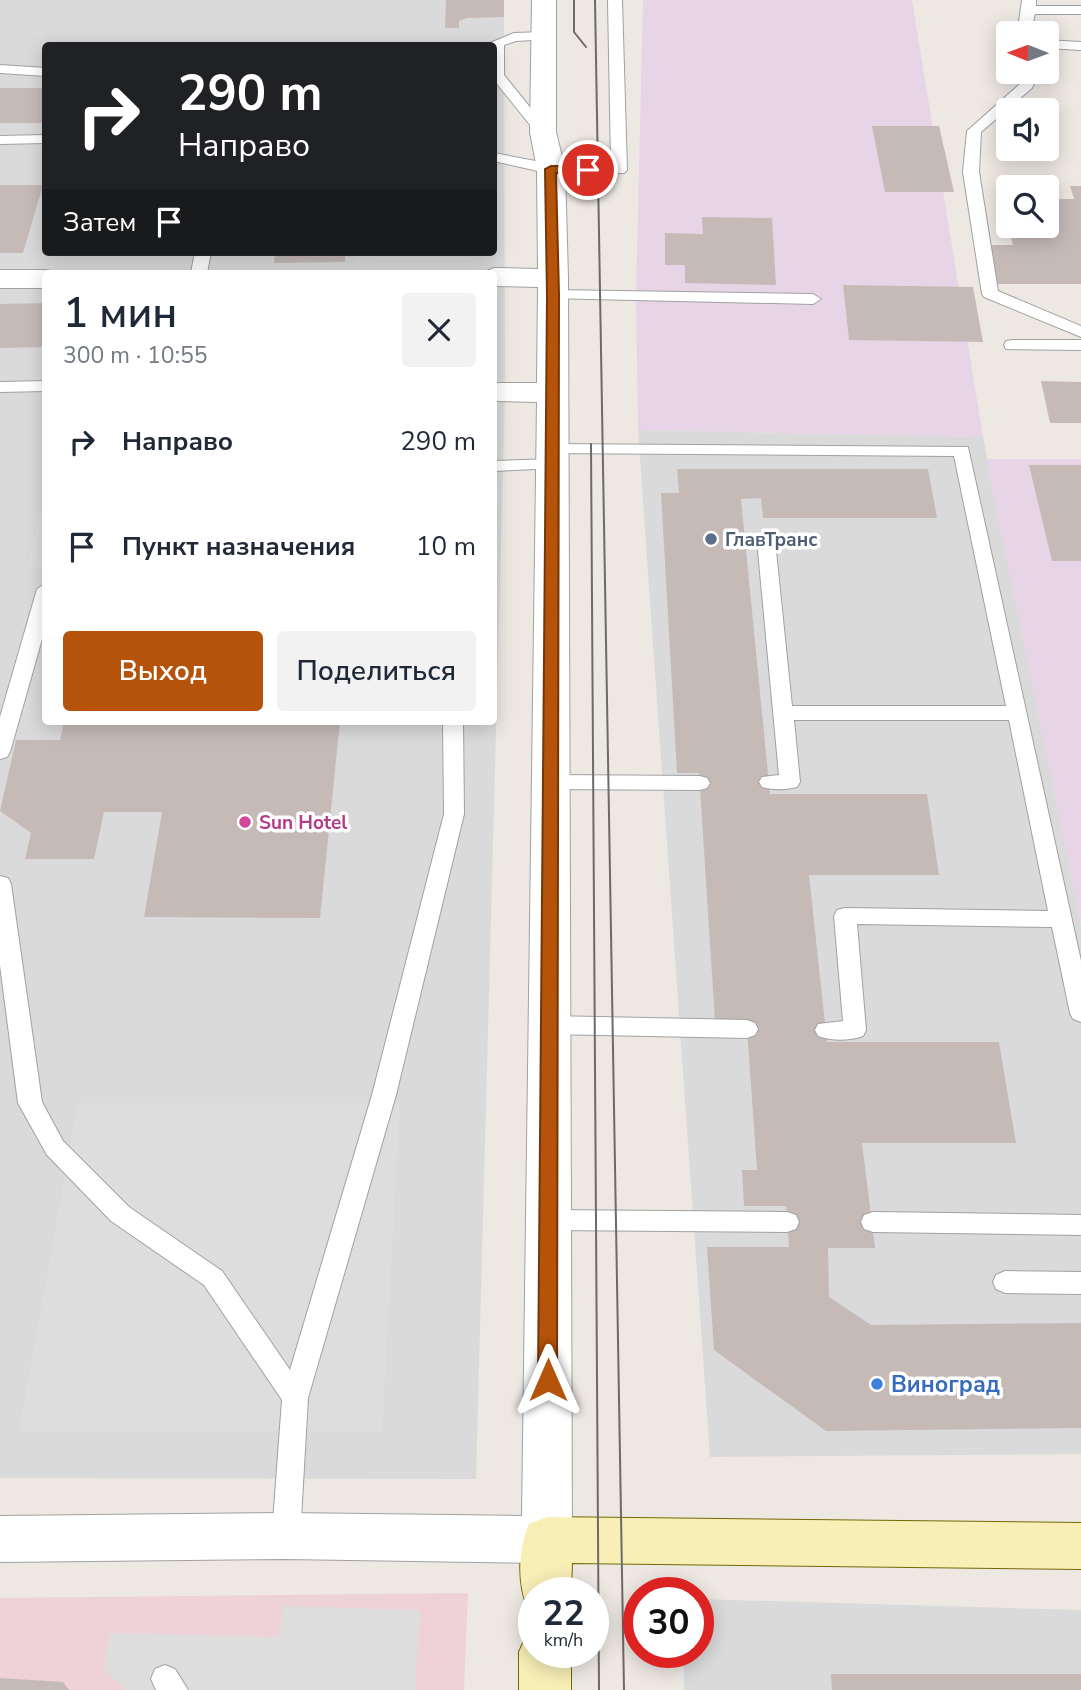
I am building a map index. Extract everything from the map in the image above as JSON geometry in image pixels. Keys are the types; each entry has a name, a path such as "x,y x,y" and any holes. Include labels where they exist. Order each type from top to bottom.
{"street":[{"path":"544,0 543,132 551,169 553,287 546,1577"},
{"path":"497,278 553,287"},
{"path":"0,279 42,279"},
{"path":"497,392 552,393"},
{"path":"0,1539 286,1536 1081,1546"},
{"path":"545,1668 545,1690"}],"lane":[{"path":"497,158 551,169 619,170 615,0"},
{"path":"1029,5 1081,10"},
{"path":"497,43 514,37 544,36"},
{"path":"1059,45 1081,46"},
{"path":"0,69 42,72"},
{"path":"497,76 543,132"},
{"path":"1027,84 974,131 971,172 989,294 1081,332"},
{"path":"0,140 42,139"},
{"path":"553,287 813,299"},
{"path":"1012,345 1081,345"},
{"path":"0,387 42,386"},
{"path":"497,465 552,456 962,451 1081,1013"},
{"path":"767,551 790,782 769,782"},
{"path":"0,752 42,603"},
{"path":"783,713 1018,713"},
{"path":"286,1536 295,1398 384,1094 454,814 453,725"},
{"path":"550,782 700,783"},
{"path":"0,884 30,1103 55,1148 120,1214 213,1278 295,1398"},
{"path":"826,1030 855,1030 845,916 1061,919"},
{"path":"549,1026 747,1029"},
{"path":"548,1220 788,1222"},
{"path":"873,1222 1081,1225"},
{"path":"1005,1282 1081,1283"}],"shaded area":[{"path":"0,0 504,0 505,396 497,695 497,270 42,270 42,725 496,725 476,1479 0,1478"},
{"path":"643,0 912,0 983,437 638,430 636,296"},
{"path":"355,256 470,256 470,260 354,261"},
{"path":"638,430 983,437 1081,924 1081,1454 710,1457"},
{"path":"986,459 1081,459 1081,924"},
{"path":"42,506 42,567 27,567"},
{"path":"78,1103 400,1103 382,1431 19,1431"},
{"path":"468,1593 464,1690 0,1690 0,1598"},
{"path":"714,1599 1081,1610 1081,1690 684,1690 684,1668 714,1668"},
{"path":"283,1606 420,1610 415,1690 125,1690 104,1668 110,1633 279,1637"}],"building":[{"path":"446,0 504,0 504,17 467,18 459,21 459,28 445,28"},
{"path":"0,88 42,88 42,123 0,123"},
{"path":"872,126 939,126 954,192 885,192"},
{"path":"0,185 42,185 23,253 0,253"},
{"path":"1070,186 1081,186 1081,284 997,284 988,245 1013,245 1011,238 1059,238 1059,199 1074,199"},
{"path":"702,217 772,218 776,285 685,283 685,265 665,265 665,233 703,234"},
{"path":"275,256 345,256 345,262 274,263"},
{"path":"843,285 973,287 983,342 849,340"},
{"path":"42,303 42,347 0,348 0,304"},
{"path":"1041,381 1081,382 1081,423 1050,423"},
{"path":"1029,465 1081,465 1081,561 1052,561"},
{"path":"677,469 928,469 937,518 763,518 761,498 741,499 770,794 927,794 939,875 809,875 827,1042 999,1042 1016,1143 862,1143 875,1248 828,1248 829,1297 871,1325 1081,1323 1081,1428 826,1431 714,1350 707,1247 789,1247 786,1206 744,1206 742,1170 757,1170 747,1029 715,1021 699,773 677,773 661,493 679,493"},
{"name":"Sun Hotel","path":"63,725 340,725 320,918 144,917 162,812 104,812 94,859 25,859 31,833 0,811 16,740 60,740"},
{"path":"831,1674 1081,1674 1081,1690 832,1690"},
{"path":"0,1678 63,1682 69,1690 0,1690"}],"tram line":[{"path":"574,0 574,32 586,47"},
{"path":"595,0 624,1690"},
{"path":"591,444 599,1690"}],"place":[{"name":"ГлавТранс","path":"711,539"},
{"name":"Sun Hotel","path":"245,822"},
{"name":"Виноград","path":"877,1384"}],"route":[{"path":"548,1380 553,295 551,169 588,170"}]}
